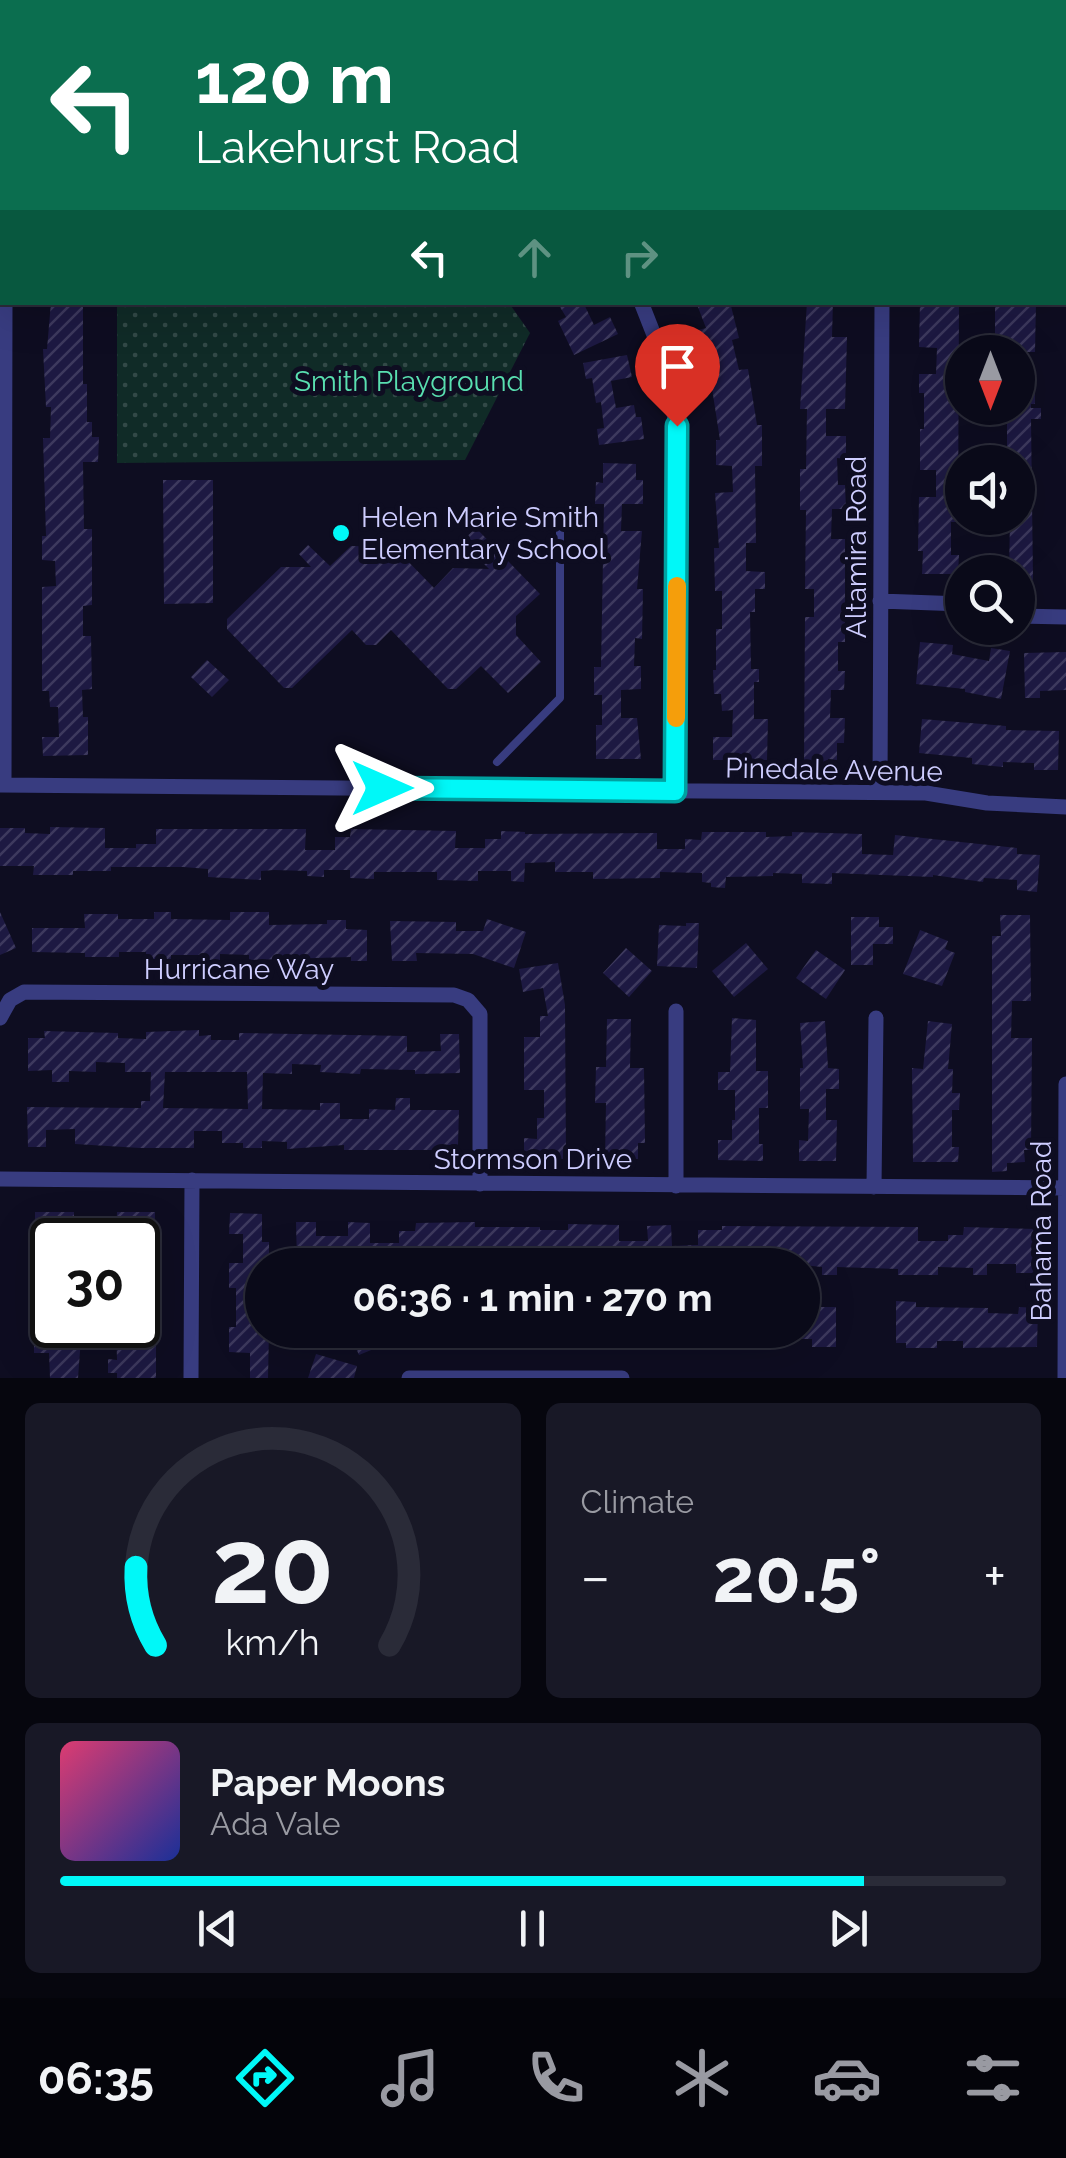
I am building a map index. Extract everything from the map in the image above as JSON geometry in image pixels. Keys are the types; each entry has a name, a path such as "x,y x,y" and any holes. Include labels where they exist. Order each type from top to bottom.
{"street":[{"path":"2,785 5,305"},
{"path":"642,305 668,368 679,446 675,791"},
{"name":"Altamira Road","path":"880,792 882,305"},
{"path":"880,601 945,603"},
{"path":"1035,616 1066,617"},
{"name":"Pinedale Avenue","path":"2,785 880,792 1066,807"},
{"name":"Hurricane Way","path":"0,1018 10,1000 24,992 454,995 468,1000 480,1014 480,1184"},
{"path":"676,1010 676,1186"},
{"path":"874,1187 876,1018"},
{"name":"Bahama Road","path":"1065,1378 1066,1084"},
{"name":"Stormson Drive","path":"0,1179 1066,1188"},
{"path":"192,1180 192,1378"},
{"path":"409,1378 622,1378"}],"lane":[{"path":"497,762 560,698 560,529"}],"green space":[{"name":"Smith Playground","path":"117,305 510,305 530,333 465,460 117,463"}],"building":[{"path":"51,305 83,305 87,422 92,422 92,437 99,437 98,462 83,462 84,529 92,529 92,605 83,606 83,636 91,636 92,689 82,690 83,717 88,717 88,755 43,756 42,737 59,737 58,707 50,707 49,691 42,691 42,587 56,586 55,561 42,560 42,536 46,536 43,438 50,438 51,407 46,407 43,349 47,349"},
{"path":"559,305 584,305 594,325 610,317 618,334 574,355 558,321 566,317"},
{"path":"697,305 731,305 739,338 732,340 739,370 748,369 757,425 762,425 762,466 755,466 756,543 746,543 746,571 765,572 765,589 755,589 755,612 750,612 751,669 759,669 759,682 754,682 754,719 768,719 767,760 713,760 713,737 732,737 733,710 722,711 721,694 714,694 716,629 722,629 722,591 715,591 714,548 719,548 715,493 733,492 732,466 716,465 716,440 720,440 709,369 698,330 706,328"},
{"path":"807,305 833,305 832,337 847,337 845,409 826,409 826,436 846,436 846,459 837,458 838,485 845,485 846,509 832,509 831,539 845,539 845,642 838,642 838,671 845,671 844,690 831,690 830,718 845,718 844,743 837,743 837,760 828,759 828,765 804,765 805,617 814,617 814,589 805,589 806,510 800,510 800,469 806,469 807,409 800,409"},
{"path":"920,305 959,305 959,335 945,335 945,425 958,425 958,445 945,445 945,535 951,535 951,555 945,555 945,574 922,574 923,551 918,551 919,497 936,497 936,470 920,470 924,393 919,393 919,374 936,374 937,348 919,347"},
{"path":"995,305 1036,305 1035,352 1035,335 995,335"},
{"path":"627,355 632,377 611,381 616,408 634,405 636,417 641,417 644,439 599,445 597,429 604,428 601,402 596,403 592,378 586,379 583,363"},
{"path":"1035,408 1041,408 1041,419 1035,419"},
{"path":"1007,425 1031,425 1031,445 1007,445"},
{"path":"603,463 636,464 636,480 643,480 643,504 622,504 621,531 642,531 637,589 643,589 642,639 635,638 634,666 641,666 641,689 621,690 621,718 637,718 641,759 596,759 596,725 602,725 602,695 594,695 594,667 601,667 604,504 595,504 596,482 603,483"},
{"path":"163,480 213,480 213,603 164,604"},
{"path":"476,528 540,594 516,616 516,635 541,662 508,693 481,666 456,689 448,689 391,630 376,645 366,645 352,630 292,688 284,688 227,629 227,619 281,567 311,567 299,554 308,545 330,566 351,546 394,547 434,588 453,568 489,569 462,541"},
{"path":"1010,535 1032,535 1033,555 1009,555"},
{"path":"920,642 953,645 952,654 989,661 991,648 1010,651 1001,699 965,689 916,684"},
{"path":"1066,652 1066,690 1040,691 1040,698 1025,698 1024,653"},
{"path":"207,660 229,680 212,697 191,677"},
{"path":"922,719 1006,726 1006,730 1059,731 1058,770 1034,770 1034,763 1003,762 1003,767 972,764 972,758 919,753"},
{"path":"50,827 105,828 105,848 156,844 156,829 306,829 305,850 335,850 335,837 350,837 351,829 456,831 455,848 485,848 485,839 501,839 501,831 657,833 657,849 685,849 685,839 701,840 702,832 766,832 766,837 792,836 792,832 862,834 862,854 893,855 895,835 1017,848 1017,854 1040,855 1037,892 1017,890 1017,880 984,878 983,882 933,875 832,873 832,884 802,883 802,874 773,873 726,877 725,888 702,882 702,873 660,872 660,878 593,879 593,872 555,872 555,862 525,863 524,882 511,881 511,871 478,871 478,881 437,880 437,872 374,872 374,879 350,878 350,870 324,870 324,877 307,876 307,871 274,870 261,871 261,880 208,877 208,869 183,867 111,867 111,871 73,871 73,875 33,875 34,866 0,866 0,828 50,834"},
{"path":"0,912 16,948 0,955"},
{"path":"154,912 171,912 171,919 230,920 230,912 269,912 269,925 346,920 346,929 367,930 367,961 351,961 351,957 249,960 249,955 220,954 220,960 203,960 203,955 146,959 146,952 85,957 85,953 32,952 32,928 85,928 84,914 154,919"},
{"path":"1000,915 1030,915 1031,1001 1012,1001 1011,1038 1032,1038 1031,1150 1024,1150 1025,1162 1007,1163 1007,1171 992,1172 992,936 1001,936"},
{"path":"851,917 879,917 879,927 893,927 893,944 873,944 873,965 851,965"},
{"path":"487,919 526,932 514,968 473,954 416,953 417,961 392,961 390,921 456,922 456,931 483,931"},
{"path":"699,923 697,968 657,966 659,925"},
{"path":"920,930 948,941 945,949 955,953 942,986 903,974"},
{"path":"746,943 768,969 734,997 712,971"},
{"path":"626,948 652,971 629,997 603,973"},
{"path":"816,950 845,970 826,999 796,978"},
{"path":"558,963 565,1005 566,1159 524,1158 524,1138 537,1139 537,1118 544,1118 544,1090 524,1090 524,1037 540,1037 540,1016 548,1016 543,988 523,992 519,969"},
{"path":"732,1018 756,1020 756,1071 768,1071 768,1108 759,1108 763,1161 718,1160 718,1140 732,1140 735,1120 735,1090 718,1090 718,1072 730,1072"},
{"path":"607,1019 631,1019 630,1068 644,1068 645,1143 638,1143 638,1159 605,1159 606,1103 595,1103 596,1067 606,1067"},
{"path":"825,1021 828,1068 839,1069 839,1089 826,1089 826,1120 837,1120 836,1161 799,1161 799,1140 808,1141 809,1109 800,1109 800,1023"},
{"path":"928,1021 952,1024 948,1069 953,1069 952,1093 960,1093 959,1110 952,1110 952,1147 959,1147 958,1162 913,1162 912,1068 923,1069"},
{"path":"199,1030 199,1036 211,1035 211,1040 239,1040 239,1033 407,1036 407,1052 441,1051 440,1034 459,1034 460,1073 361,1069 360,1074 320,1072 321,1065 292,1064 292,1074 263,1073 262,1109 320,1110 320,1103 340,1103 340,1119 369,1119 369,1109 395,1110 396,1098 410,1098 410,1110 459,1110 458,1145 439,1145 439,1150 344,1150 344,1145 287,1149 287,1142 262,1141 262,1148 243,1148 243,1143 222,1143 222,1131 194,1131 194,1148 140,1148 75,1144 75,1129 46,1130 46,1147 28,1147 27,1107 141,1108 141,1101 150,1101 151,1072 125,1072 125,1063 96,1062 96,1072 69,1071 69,1082 52,1082 52,1070 28,1071 28,1038 45,1038 44,1031 118,1033 118,1038 146,1039 146,1032","holes":["165,1072 247,1072 248,1109 163,1108"]},
{"path":"35,1212 74,1212 74,1218 35,1218"},
{"path":"117,1212 155,1212 155,1218 117,1218"},
{"path":"230,1213 262,1214 262,1242 269,1242 269,1248 245,1248 245,1348 269,1348 268,1378 250,1378 250,1353 229,1352 229,1327 236,1327 236,1288 229,1288 229,1263 243,1263 243,1234 229,1234"},
{"path":"296,1222 316,1222 316,1236 348,1236 348,1222 370,1223 370,1243 399,1243 399,1231 415,1231 416,1223 475,1222 475,1227 540,1230 568,1230 568,1224 619,1225 619,1241 648,1241 647,1226 671,1225 672,1246 698,1245 698,1230 722,1230 722,1226 918,1227 918,1241 948,1241 948,1235 963,1235 964,1227 1038,1229 1038,1273 1016,1273 1016,1264 987,1264 987,1275 973,1275 973,1268 938,1267 938,1275 898,1275 898,1269 837,1267 837,1275 822,1275 820,1248 297,1248"},
{"path":"896,1301 916,1302 916,1307 988,1308 988,1313 1018,1314 1019,1307 1038,1308 1037,1347 963,1348 963,1341 937,1341 937,1348 906,1348 906,1343 896,1343"},
{"path":"820,1307 836,1307 836,1347 820,1347"},
{"path":"34,1348 80,1348 78,1378 50,1378 49,1353 34,1353"},
{"path":"117,1348 156,1348 156,1378 117,1378 117,1373 108,1373 108,1359 117,1360"},
{"path":"356,1348 376,1348 359,1355"},
{"path":"316,1354 357,1366 354,1378 308,1378"}],"slow traffic":[{"path":"676,718 677,586"}],"place":[{"name":"Helen Marie Smith Elementary School","path":"341,533"}],"route":[{"path":"382,788 675,791 677,426"}]}
